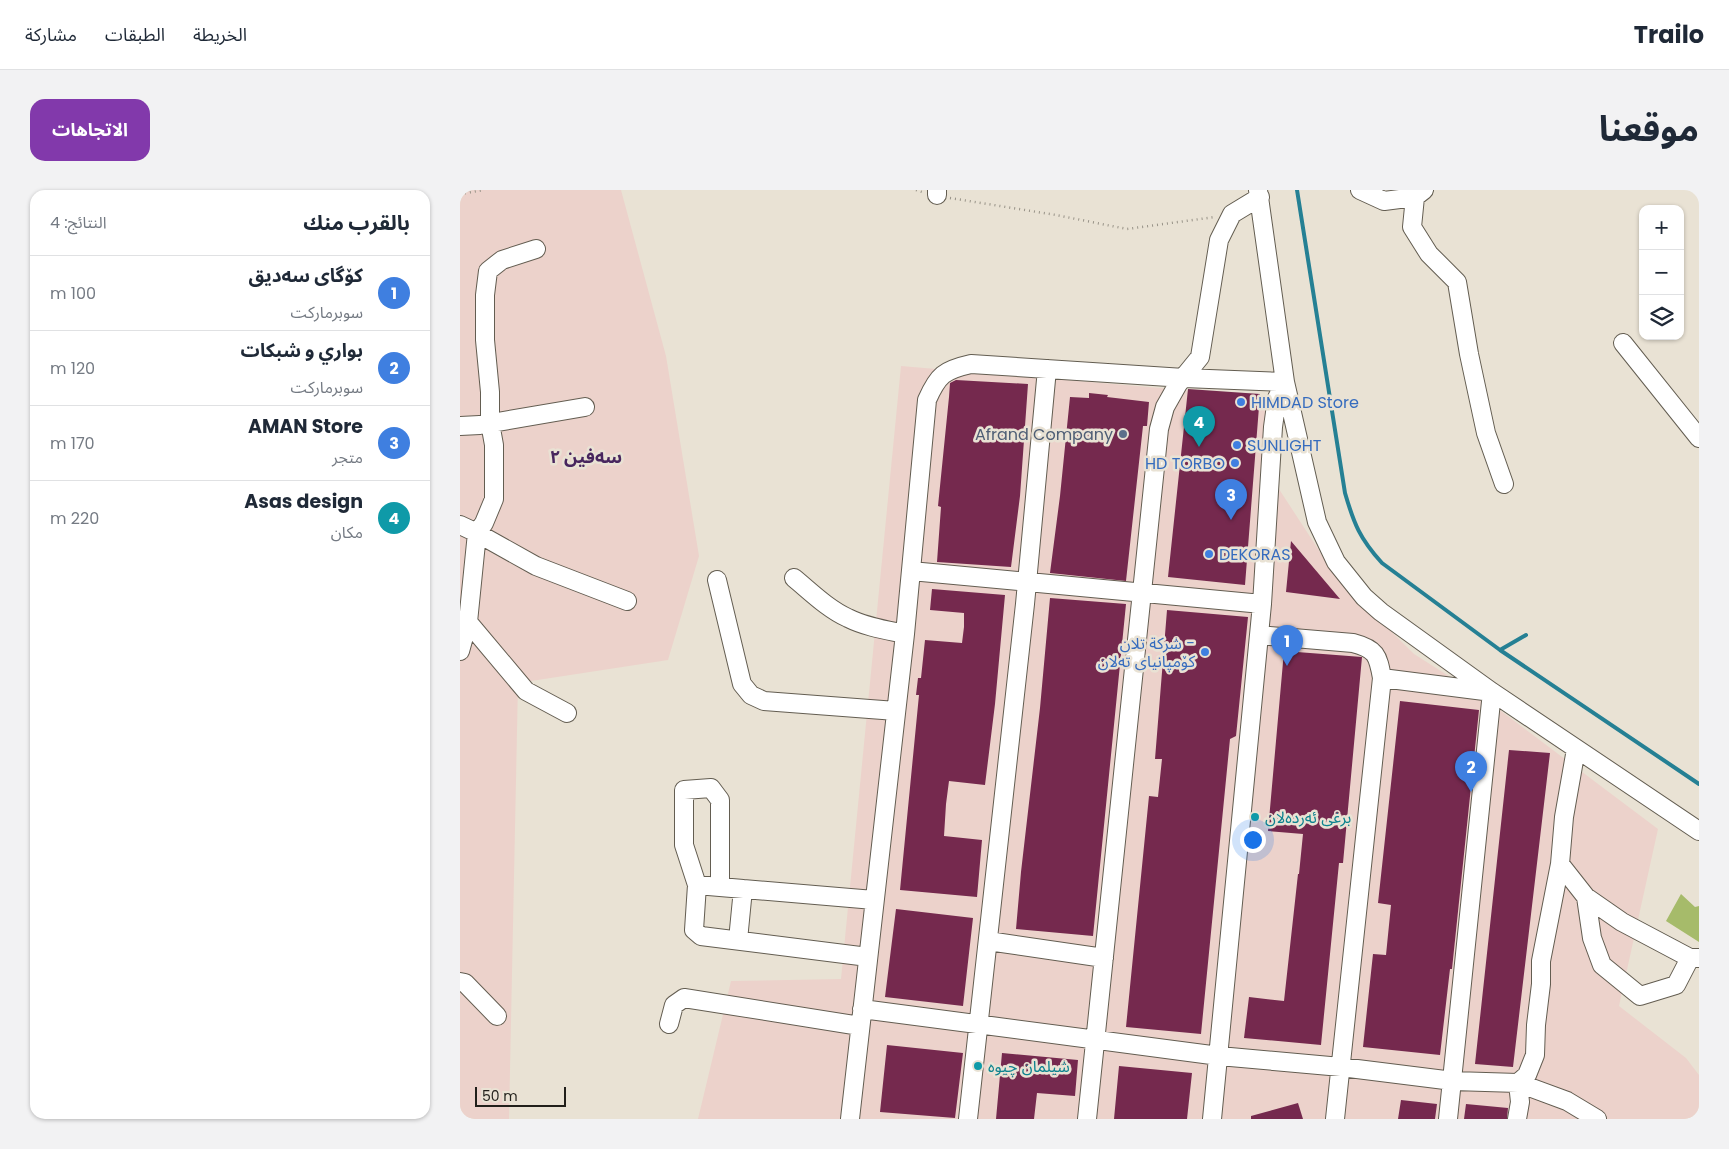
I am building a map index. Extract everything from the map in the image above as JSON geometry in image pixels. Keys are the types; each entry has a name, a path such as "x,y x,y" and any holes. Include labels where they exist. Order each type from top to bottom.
{"street":[{"path":"1360,190 1384,201 1420,193 1412,227 1429,254 1457,282 1469,354 1486,433 1504,484"},
{"path":"1087,1119 1159,429 1164,407 1200,357 1218,240 1232,214 1259,194 1285,382 1317,522 1336,562 1359,592 1381,612 1492,692 1699,831"},
{"path":"460,651 468,622 477,533 484,523 494,499 494,445 490,423 490,392 485,340 485,295 488,271 502,260 536,249"},
{"path":"1622,343 1699,438"},
{"path":"850,1119 905,634 927,400 939,377 954,368 971,364 1184,378 1285,382"},
{"path":"968,1119 1028,581 1047,369"},
{"path":"1212,1119 1262,604 1273,427 1277,398 1285,382"},
{"path":"460,426 490,423 585,407"},
{"path":"460,525 536,566 627,601"},
{"path":"911,571 1262,604"},
{"path":"794,578 846,618 861,624 905,634"},
{"path":"717,580 742,684 751,695 764,701 896,711"},
{"path":"468,622 526,691 567,713"},
{"path":"1259,635 1353,643 1365,646 1375,652 1379,661 1382,678 1335,1119"},
{"path":"1382,678 1492,692"},
{"path":"1448,1119 1492,692"},
{"path":"1518,1083 1527,1075 1535,1055 1541,961 1560,864 1564,817 1576,749"},
{"path":"720,887 720,800 711,788 684,790 684,845 697,885 694,930 701,936 868,957"},
{"path":"1560,864 1586,897 1622,922 1694,958 1676,985 1640,996 1602,965 1592,938 1586,897"},
{"path":"697,885 874,900"},
{"path":"738,940 743,889"},
{"path":"988,941 1104,958"},
{"path":"460,982 465,983 497,1016"},
{"path":"669,1024 674,1005 684,998 861,1017 979,1024 1219,1056 1341,1067 1453,1081 1518,1083 1566,1100 1598,1119"},
{"path":"1518,1083 1520,1102 1518,1119"}],"path":[{"path":"460,194 484,190"},
{"path":"916,190 1056,215 1127,230 1232,214"}],"shaded area":[{"path":"460,190 621,190 666,356 699,556 668,660 518,683 509,1119 460,1119"},
{"path":"901,366 1277,398 1275,483 1337,578 1414,654 1485,699 1658,829 1619,1006 1686,1058 1699,1075 1699,1119 698,1119 731,981 841,979"}],"green space":[{"path":"1681,894 1695,907 1699,906 1699,942 1666,921"}],"building":[{"path":"956,380 1028,384 1020,496 1011,567 937,562 941,507 938,506 950,383"},
{"path":"1188,389 1260,394 1245,585 1168,577"},
{"path":"1089,393 1149,402 1147,426 1143,426 1126,581 1050,573 1070,397 1089,398"},
{"name":"DEKORAS","path":"1291,541 1340,599 1286,592"},
{"path":"932,589 1005,595 985,785 949,781 946,804 944,836 982,840 977,897 900,890 919,695 916,695 918,678 921,678 925,640 962,643 964,627 964,613 930,610"},
{"path":"1050,598 1126,604 1093,936 1016,929"},
{"path":"1167,610 1248,617 1236,736 1230,739 1201,1034 1126,1027 1149,796 1158,797 1162,759 1155,759"},
{"path":"1284,651 1362,657 1343,863 1339,863 1321,1045 1244,1038 1249,997 1284,1001 1299,874 1303,834 1268,831"},
{"path":"1400,701 1479,710 1452,969 1450,969 1440,1055 1363,1047 1373,954 1386,955 1391,905 1378,903"},
{"path":"1509,750 1550,753 1513,1067 1475,1064"},
{"path":"896,909 973,918 963,1006 885,997"},
{"path":"887,1045 963,1053 955,1118 880,1112"},
{"path":"1002,1053 1078,1060 1075,1096 1037,1093 1034,1119 996,1119"},
{"path":"1119,1066 1192,1073 1187,1119 1114,1119"},
{"path":"1401,1100 1437,1104 1435,1119 1398,1119"},
{"path":"1298,1103 1303,1119 1251,1119 1251,1116"},
{"path":"1466,1104 1508,1108 1507,1119 1464,1119"}],"waterway":[{"path":"1297,190 1345,493 1351,514 1368,546 1382,563 1500,650 1699,784"},
{"path":"1500,650 1526,635"}],"place":[{"name":"HIMDAD Store","path":"1241,402"},
{"name":"Afrand Company","path":"1123,434"},
{"name":"SUNLIGHT","path":"1237,445"},
{"name":"Asas design","path":"1199,447"},
{"name":"HD TORBO","path":"1235,463"},
{"name":"AMAN Store","path":"1231,520"},
{"name":"DEKORAS","path":"1209,554"},
{"name":"شركة تلان - کۆمپانیای تەلان","path":"1205,652"},
{"name":"کۆگای سەدیق","path":"1287,666"},
{"name":"بواري و شبكات","path":"1471,792"},
{"name":"برغی ئەردەلان","path":"1255,817"},
{"name":"شيلمان چیوه","path":"978,1066"}],"district":[{"name":"سەفین ٢","path":"586,457"}]}
